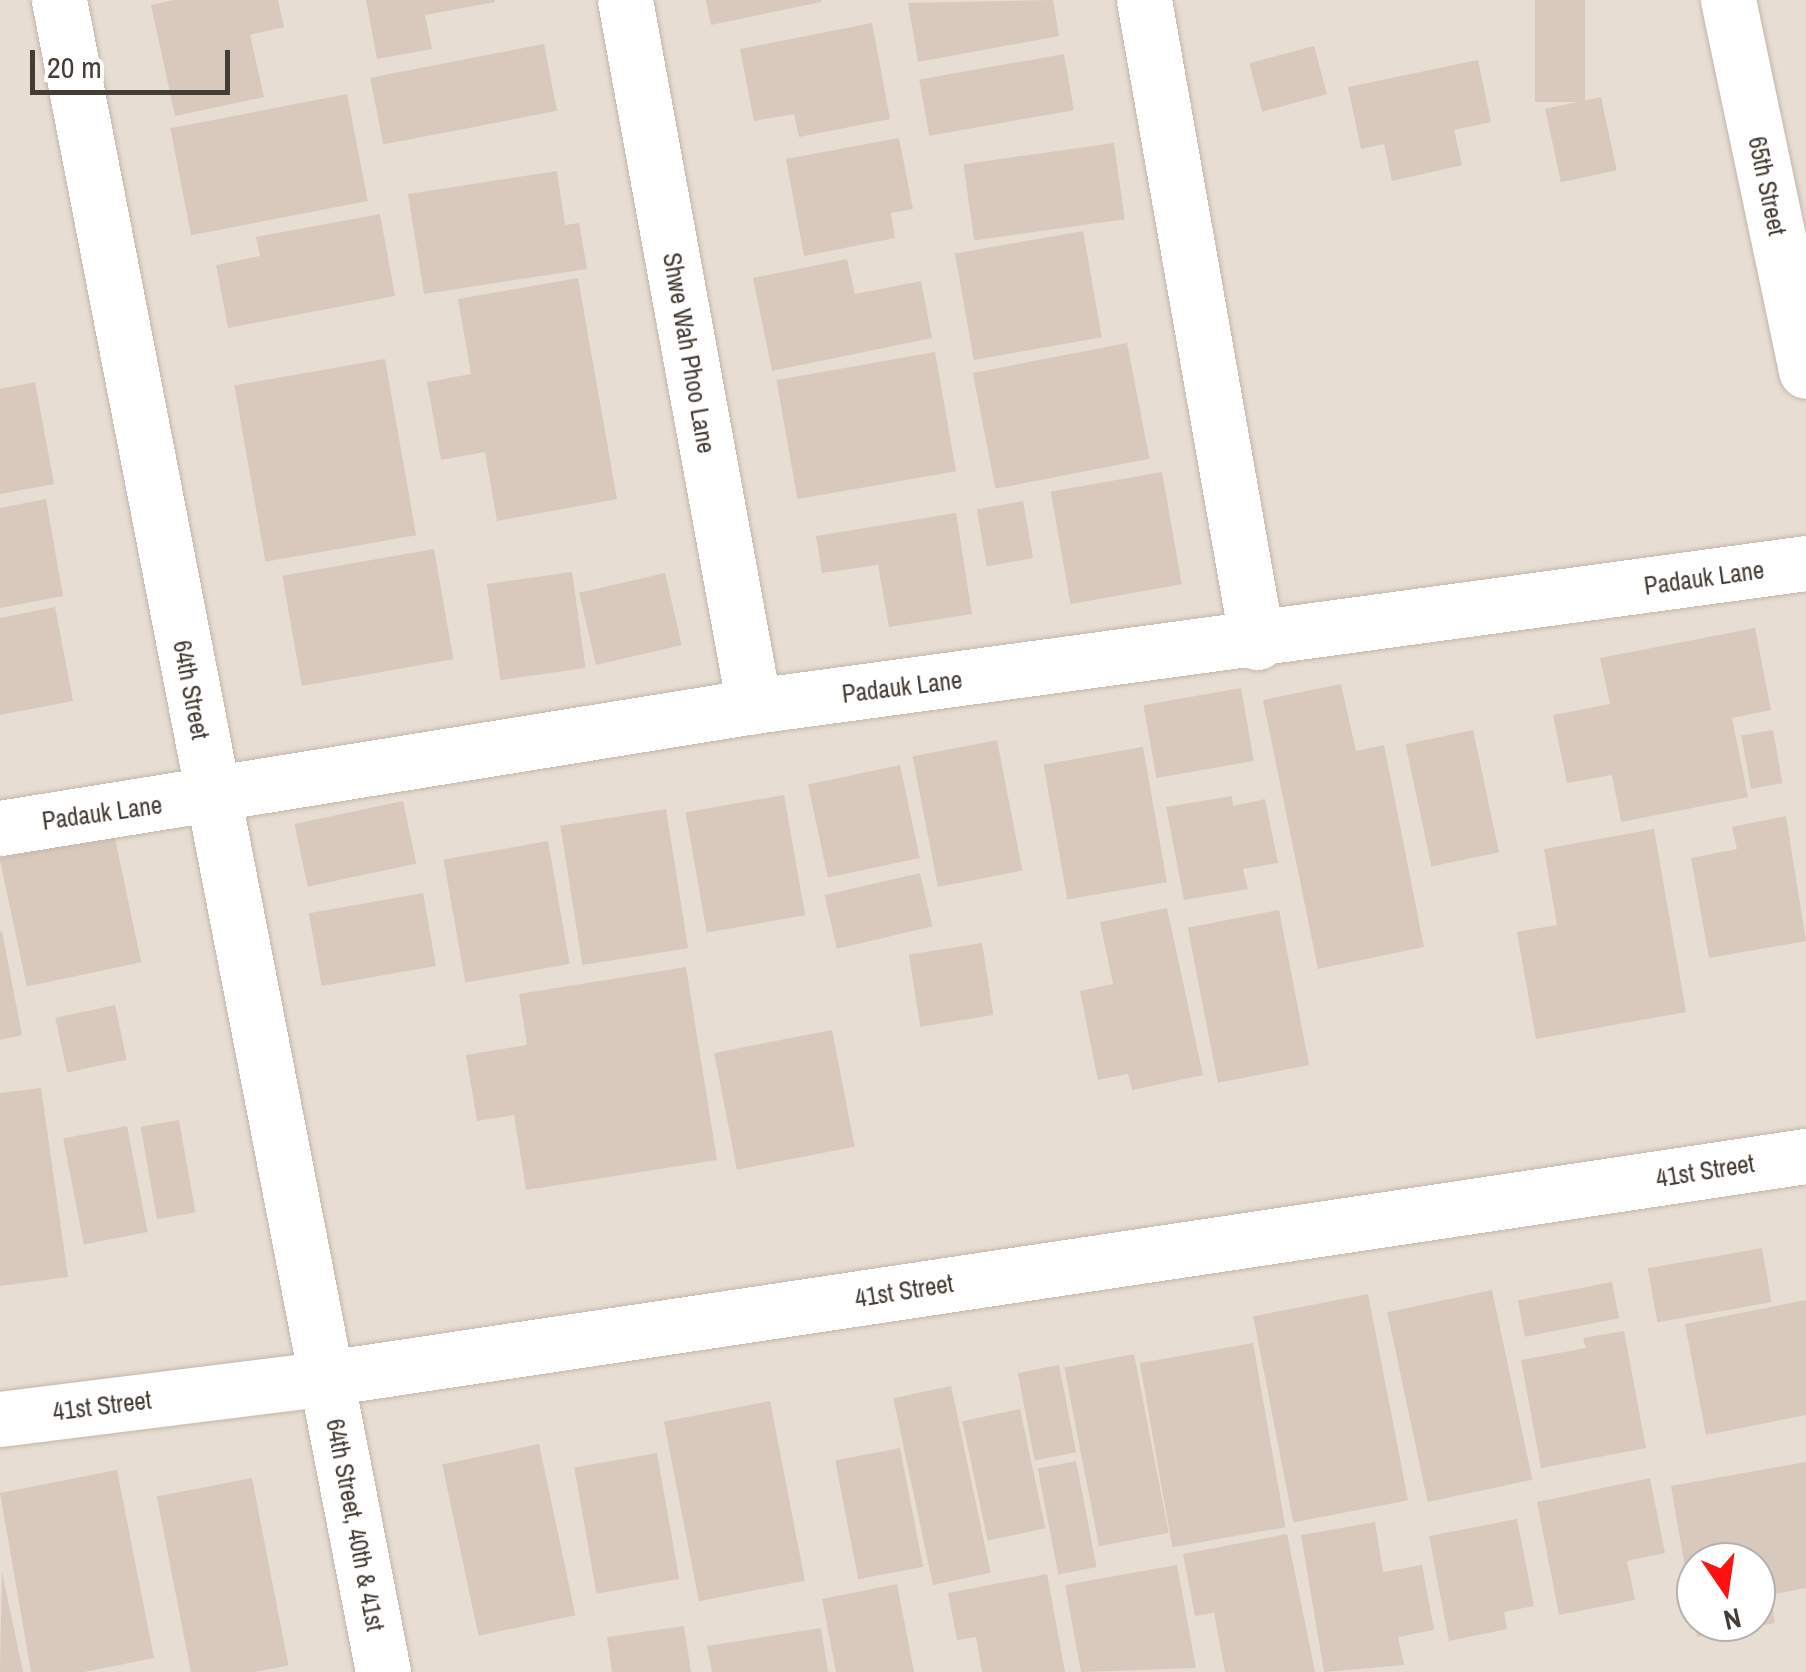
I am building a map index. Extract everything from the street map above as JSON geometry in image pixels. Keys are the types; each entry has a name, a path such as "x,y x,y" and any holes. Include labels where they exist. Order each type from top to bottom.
{"street":[{"name":"64th Street","path":"59,0 327,1378"},
{"name":"Shwe Wah Phoo Lane","path":"624,0 754,706"},
{"path":"1144,0 1256,642"},
{"name":"65th Street","path":"1728,0 1806,371"},
{"name":"Padauk Lane","path":"0,828 212,797 754,706 1256,642 1806,563"},
{"name":"41st Street","path":"0,1419 327,1378 1806,1156"},
{"name":"64th Street, 40th & 41st","path":"327,1378 384,1672"}],"shaded area":[{"path":"0,0 1806,0 1806,1672 0,1672"}],"building":[{"path":"173,0 278,0 284,27 250,35 264,97 175,116 151,5"},
{"path":"366,0 495,2 425,15 432,49 377,59"},
{"path":"706,0 821,0 821,2 711,25"},
{"path":"1053,0 1059,36 918,62 908,3"},
{"path":"1535,0 1585,0 1585,102 1535,102"},
{"path":"872,23 890,119 799,137 794,114 754,121 740,49"},
{"path":"544,44 557,111 383,145 370,78"},
{"path":"1314,46 1327,94 1262,112 1249,63"},
{"path":"1064,54 1074,110 929,136 919,80"},
{"path":"1478,60 1491,122 1454,130 1462,165 1392,181 1384,144 1361,149 1348,87"},
{"path":"347,94 368,201 191,235 170,128"},
{"path":"1601,97 1617,170 1561,182 1545,109"},
{"path":"899,138 913,209 891,213 895,238 804,256 786,159"},
{"path":"1114,143 1125,219 974,240 963,164"},
{"path":"557,171 565,225 579,223 587,269 424,294 408,194"},
{"path":"380,214 395,296 228,328 216,265 260,256 256,237"},
{"path":"1083,231 1102,337 974,360 955,254"},
{"path":"847,259 855,294 921,281 932,338 772,371 753,278"},
{"path":"578,278 617,499 497,521 485,452 441,460 427,382 471,374 458,299"},
{"path":"1127,343 1150,459 995,489 973,373"},
{"path":"935,352 956,471 797,499 776,380"},
{"path":"385,359 416,535 265,562 234,386"},
{"path":"35,382 54,484 0,494 0,389"},
{"path":"1162,472 1182,584 1071,604 1051,492"},
{"path":"46,499 63,596 0,608 0,508"},
{"path":"1023,501 1033,558 987,566 977,509"},
{"path":"956,513 972,614 889,627 878,565 822,573 816,536"},
{"path":"434,549 453,659 302,686 282,576"},
{"path":"572,572 585,668 500,680 487,584"},
{"path":"665,573 682,645 596,665 579,593"},
{"path":"55,607 73,701 0,715 0,618"},
{"path":"1755,628 1771,710 1732,718 1748,797 1621,822 1612,775 1567,783 1553,715 1610,704 1600,658"},
{"path":"1341,684 1356,751 1384,745 1424,947 1318,969 1263,700"},
{"path":"1241,688 1254,761 1156,778 1144,705"},
{"path":"1473,730 1499,852 1431,867 1406,744"},
{"path":"1773,730 1782,783 1751,789 1741,736"},
{"path":"997,740 1022,871 938,887 913,756"},
{"path":"1143,747 1167,882 1067,899 1044,765"},
{"path":"900,765 920,858 828,877 808,785"},
{"path":"784,795 805,915 707,933 686,812"},
{"path":"1232,796 1233,806 1265,799 1278,863 1243,869 1248,889 1184,900 1166,807"},
{"path":"403,801 416,864 308,887 294,824"},
{"path":"666,809 688,948 582,965 560,826"},
{"path":"1786,816 1806,941 1709,958 1691,858 1737,849 1732,827"},
{"path":"1654,829 1686,1012 1536,1039 1517,932 1557,925 1544,849"},
{"path":"114,834 141,962 27,986 0,858"},
{"path":"548,841 570,964 465,983 444,859"},
{"path":"920,873 932,927 837,949 825,895"},
{"path":"423,893 436,966 322,986 309,913"},
{"path":"1167,908 1203,1075 1132,1090 1128,1074 1098,1080 1080,991 1113,984 1100,922"},
{"path":"1279,910 1309,1065 1218,1083 1188,928"},
{"path":"0,932 22,1035 0,1040"},
{"path":"982,943 993,1015 920,1027 909,955"},
{"path":"686,967 717,1160 526,1190 514,1115 477,1121 466,1055 527,1045 519,994"},
{"path":"115,1005 127,1060 67,1072 55,1018"},
{"path":"832,1030 855,1147 737,1170 714,1053"},
{"path":"41,1088 68,1277 0,1286 0,1093"},
{"path":"179,1120 195,1213 157,1219 141,1127"},
{"path":"127,1126 148,1232 84,1244 63,1138"},
{"path":"1762,1248 1772,1302 1657,1322 1648,1268"},
{"path":"1612,1282 1619,1318 1525,1337 1518,1300"},
{"path":"1492,1290 1532,1480 1428,1502 1387,1312"},
{"path":"1368,1294 1408,1500 1293,1522 1253,1316"},
{"path":"1806,1300 1806,1415 1706,1435 1685,1324"},
{"path":"1624,1331 1646,1448 1541,1468 1521,1360 1586,1348 1583,1338"},
{"path":"1253,1343 1285,1527 1172,1547 1140,1363"},
{"path":"1134,1354 1169,1533 1099,1546 1064,1368"},
{"path":"1059,1365 1076,1452 1035,1460 1018,1373"},
{"path":"951,1386 991,1573 933,1585 893,1398"},
{"path":"770,1401 805,1581 699,1601 664,1422"},
{"path":"1020,1409 1045,1528 988,1541 962,1421"},
{"path":"539,1444 575,1615 479,1636 442,1465"},
{"path":"900,1448 923,1567 858,1579 835,1461"},
{"path":"657,1453 679,1579 597,1594 574,1468"},
{"path":"1076,1461 1097,1567 1058,1574 1038,1468"},
{"path":"1806,1462 1806,1588 1776,1594 1776,1542 1681,1542 1671,1486"},
{"path":"117,1470 154,1658 84,1672 31,1672 0,1493"},
{"path":"252,1478 288,1665 255,1672 191,1672 157,1497"},
{"path":"1650,1478 1665,1553 1627,1561 1635,1600 1559,1615 1537,1502"},
{"path":"1517,1519 1534,1606 1504,1612 1507,1629 1449,1641 1429,1536"},
{"path":"1375,1522 1383,1572 1422,1565 1434,1630 1398,1637 1404,1665 1324,1672 1301,1535"},
{"path":"1287,1534 1315,1672 1225,1672 1214,1613 1195,1616 1183,1554"},
{"path":"1177,1565 1196,1668 1081,1672 1065,1585"},
{"path":"2,1572 23,1672 0,1672"},
{"path":"1047,1574 1065,1672 982,1672 976,1637 957,1640 948,1593"},
{"path":"897,1584 914,1672 836,1672 822,1599"},
{"path":"684,1626 691,1672 612,1672 607,1637"},
{"path":"821,1628 828,1672 712,1672 707,1646"}]}
